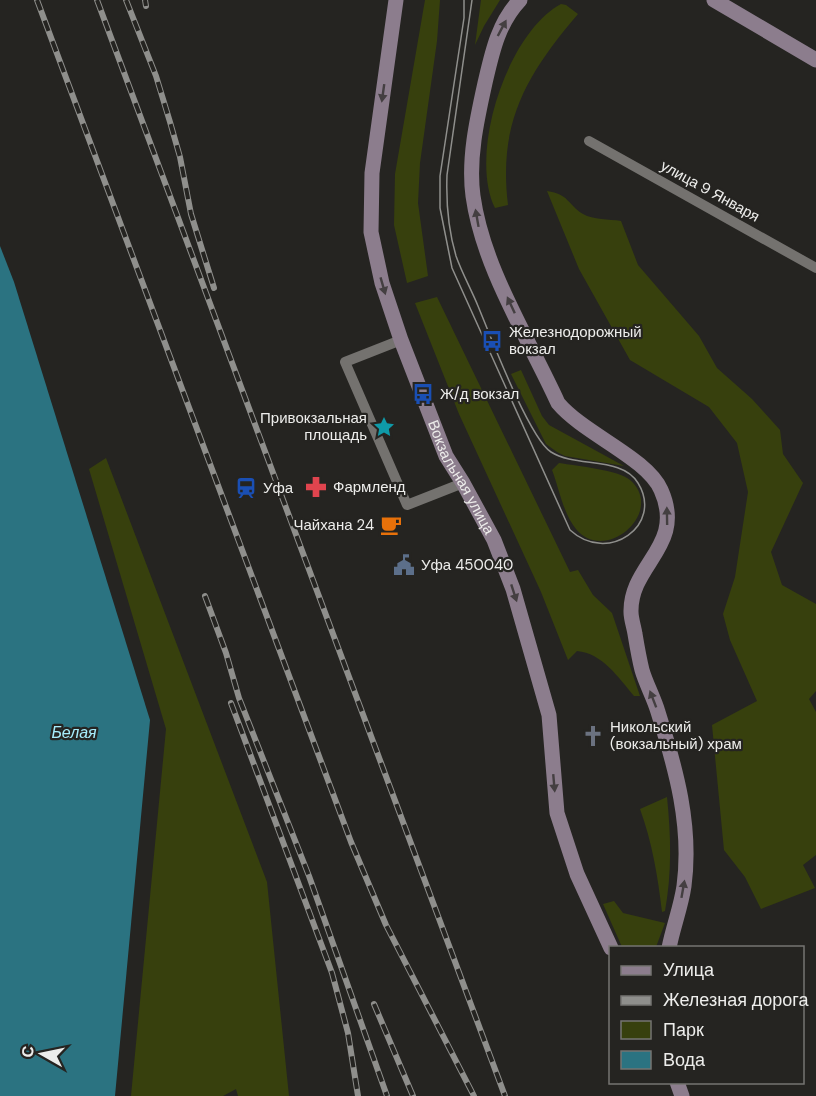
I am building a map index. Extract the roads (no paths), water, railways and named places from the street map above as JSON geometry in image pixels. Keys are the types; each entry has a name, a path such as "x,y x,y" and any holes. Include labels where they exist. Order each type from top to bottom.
{"street":[{"name":"Вокзальная улица","path":"396,0 372,173 371,232 382,283 401,340 446,456 464,483 494,540 513,589 549,715 557,813 577,874 610,946"},
{"path":"520,0 500,28 493,47 476,131 472,164 473,195 480,234 496,273 558,403 582,426 654,476 668,508 667,529 658,551 638,583 631,611 642,670 669,747 683,802 686,827 687,856 684,887 669,946"},
{"path":"714,0 816,60"},
{"name":"улица 9 Января","path":"589,141 816,268"},
{"path":"401,340 345,362 407,505 464,483"}],"water":[{"name":"Белая","path":"0,246 14,282 150,720 115,1096 0,1096"}],"tram line":[{"path":"464,0 464,18 440,176 440,208 452,268 570,530 585,540 600,543 615,542 638,526 644,513 644,499 638,483 621,469 561,457 551,452 542,443 511,385 453,246 448,216 447,175 472,0"}],"railway":[{"path":"37,0 351,842 386,925 474,1096"},
{"path":"97,0 505,1096"},
{"path":"126,0 156,76 180,157 191,214 214,288"},
{"path":"145,0 146,6"},
{"path":"205,596 226,653 239,698 309,876 387,1096"},
{"path":"231,703 332,973 348,1033 358,1096"},
{"path":"374,1004 413,1096"}],"place":[{"name":"Железнодорожный вокзал","path":"492,341"},
{"name":"Ж/д вокзал","path":"423,394"},
{"name":"Привокзальная площадь","path":"384,427"},
{"name":"Фармленд","path":"316,487"},
{"name":"Уфа","path":"246,488"},
{"name":"Чайхана 24","path":"391,525"},
{"name":"Уфа 450040","path":"404,565"},
{"name":"Никольский (вокзальный) храм","path":"593,736"}]}
